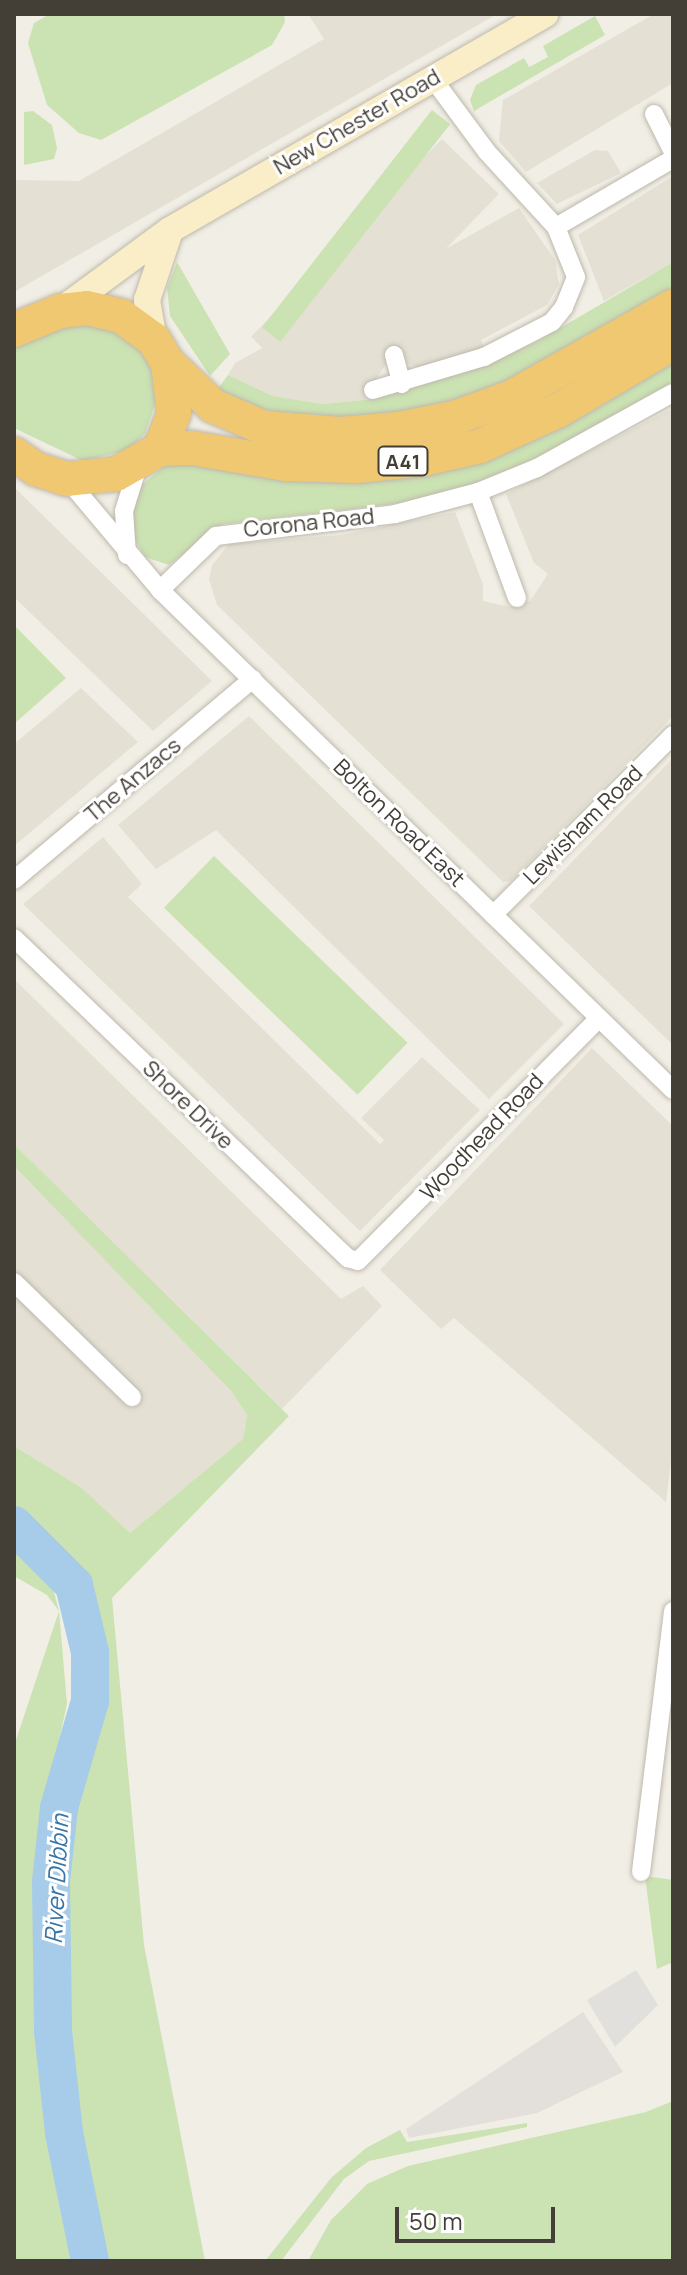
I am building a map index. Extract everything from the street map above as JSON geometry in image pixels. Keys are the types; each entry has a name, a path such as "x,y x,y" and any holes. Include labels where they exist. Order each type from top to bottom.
{"highway":[{"name":"A41","path":"14,330 60,311 87,308 117,314 161,351 213,406 264,428 341,434 399,429 454,418 510,398 673,306"},
{"name":"A41","path":"14,454 36,469 67,479 116,474 149,457 192,448 286,464 357,466 424,459 480,446 559,410 673,343"},
{"path":"149,457 174,413 161,351"}],"main road":[{"name":"New Chester Road","path":"60,311 170,230 545,14"},
{"path":"161,351 147,300 154,265 170,230"}],"street":[{"path":"373,390 402,384 484,357 552,322 576,277 556,227 487,152 433,79"},
{"path":"654,114 673,152"},
{"path":"556,227 673,159"},
{"path":"394,355 402,384"},
{"name":"Corona Road","path":"160,590 216,536 232,531 320,526 395,514 478,492 537,468 673,393"},
{"path":"127,555 124,511 149,457"},
{"name":"Bolton Road East","path":"67,479 127,555 160,590 673,1090"},
{"path":"478,492 517,598"},
{"name":"The Anzacs","path":"14,880 253,679"},
{"name":"Lewisham Road","path":"493,915 673,735"},
{"name":"Shore Drive","path":"14,938 348,1258 366,1257"},
{"name":"Woodhead Road","path":"366,1257 599,1018"},
{"path":"14,1282 132,1397"},
{"path":"641,1872 673,1611"}],"shaded area":[{"path":"308,14 497,14 14,292 14,180 79,181 324,39"},
{"path":"654,14 673,14 673,83 526,172 499,141 503,100"},
{"path":"442,139 499,194 308,392 251,337"},
{"path":"595,150 608,151 621,173 557,204 537,183"},
{"path":"673,176 673,262 604,301 578,235"},
{"path":"519,208 555,260 559,284 547,305 481,340 484,347 418,368 407,363 399,347 385,351 386,364 375,381 373,399 323,404 273,396 228,375 235,363 410,267 423,269 433,256"},
{"path":"673,408 673,716 511,881 503,882 217,605 209,579 212,565 229,544 341,535 455,512 483,584 483,601 510,607 530,601 548,574 534,563 506,494"},
{"path":"14,487 212,681 153,731 14,597"},
{"path":"81,688 138,742 14,846 14,744"},
{"path":"249,716 564,1024 489,1099 216,830 156,869 118,825"},
{"path":"673,758 673,1045 529,906"},
{"path":"103,837 142,884 128,897 380,1144 384,1140 361,1118 422,1057 480,1110 360,1231 23,904"},
{"path":"14,979 341,1299 363,1286 382,1306 282,1409 14,1144"},
{"path":"592,1048 673,1126 673,1444 666,1502 454,1318 441,1329 380,1270"},
{"path":"14,1166 232,1392 247,1415 243,1439 130,1533 82,1488 14,1446"},
{"path":"636,1970 658,2005 615,2047 587,2000"},
{"path":"583,2012 623,2072 537,2113 409,2138 406,2129"}],"green space":[{"path":"50,14 284,14 285,22 272,45 101,140 79,133 47,105 28,43 34,23"},
{"path":"595,16 605,35 474,111 470,100 476,85 524,58 529,67 548,57 543,46"},
{"path":"432,110 450,124 280,342 262,327"},
{"path":"33,111 52,125 57,148 54,159 24,165 24,112"},
{"path":"177,262 230,354 210,376 170,316 167,288"},
{"path":"673,262 673,293 512,382 456,402 384,417 311,421 240,403 217,390 228,375 273,396 323,404 373,399 483,366 538,341"},
{"path":"106,322 145,347 160,390 145,434 128,450 83,461 14,428 14,348 61,326"},
{"path":"673,355 673,382 550,452 474,484 411,502 223,524 169,565 145,557 132,535 133,504 140,486 169,463 421,469"},
{"path":"14,625 66,678 14,724"},
{"path":"214,856 408,1043 357,1095 164,908"},
{"path":"14,1144 289,1416 112,1598 144,1945 205,2261 100,2261 72,2108 64,2025 61,1872 68,1811 97,1714 101,1671 93,1609 73,1560 14,1504 14,1446 82,1488 130,1533 243,1439 247,1415 232,1392 14,1166"},
{"path":"14,1544 50,1577 59,1611 47,1595 14,1576"},
{"path":"59,1611 67,1704 41,1822 37,1930 41,2054 57,2183 78,2261 14,2261 14,1746"},
{"path":"645,1876 673,1880 673,1962 657,1969"},
{"path":"673,2101 673,2261 308,2261 331,2220 367,2184 408,2166 646,2112"},
{"path":"527,2123 527,2127 369,2161 344,2179 281,2261 265,2261 331,2178 366,2148 400,2130 407,2142"}],"waterway":[{"name":"River Dibbin","path":"14,1525 74,1585 90,1652 90,1701 59,1808 51,1882 53,2031 64,2133 90,2261"}]}
